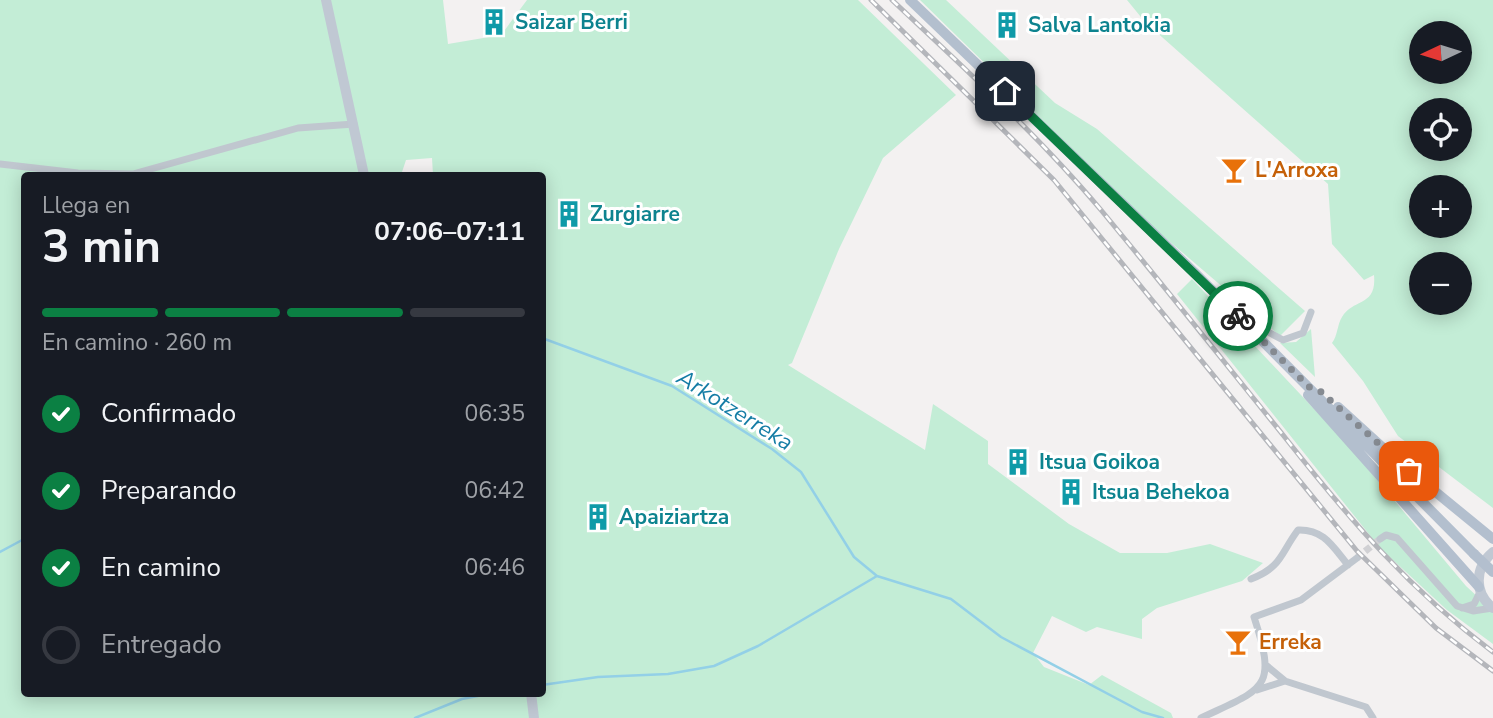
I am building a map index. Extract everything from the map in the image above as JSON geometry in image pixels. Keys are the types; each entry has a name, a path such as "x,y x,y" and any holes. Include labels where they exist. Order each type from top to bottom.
{"main road":[{"path":"326,0 363,172"},
{"path":"910,0 1235,313 1493,572"},
{"path":"1289,367 1297,383 1493,608"},
{"path":"1309,387 1319,390 1393,457 1493,539"},
{"path":"1479,589 1480,567 1493,552"},
{"path":"531,697 534,718"}],"street":[{"path":"140,172 298,128 354,124"},
{"path":"0,164 69,172"},
{"path":"1235,313 1283,340 1303,333 1311,312"},
{"path":"1251,579 1271,571 1284,557 1286,546 1298,530 1313,530 1324,536 1348,565"},
{"path":"1380,539 1391,534 1397,538 1461,608 1473,611 1493,608"},
{"path":"1357,558 1301,600 1254,617 1267,666 1285,681 1366,708 1373,718"},
{"path":"1461,608 1474,604 1479,589"},
{"path":"1257,690 1267,666"},
{"path":"1201,718 1257,690 1285,681"}],"green space":[{"path":"0,0 443,0 448,44 501,35 527,0 858,0 956,95 883,158 839,249 792,363 788,365 925,450 933,404 988,441 988,464 1069,524 1120,553 1167,553 1210,544 1263,563 1242,581 1157,608 1142,619 1142,639 1097,627 1086,632 1052,616 1033,653 1044,667 1089,685 1102,675 1171,713 1173,718 0,718"},
{"path":"920,0 946,0 1055,103 1097,129 1305,311 1280,336 1148,223"},
{"path":"1127,0 1493,0 1493,508 1398,436 1363,381 1332,343 1340,320 1347,311 1372,292 1374,275 1364,280 1332,244 1328,184 1145,22"},
{"path":"1192,279 1347,444 1466,586 1493,611 1493,644 1447,610 1380,548 1177,294"},
{"path":"1311,329 1315,377 1280,343 1296,342"}],"waterway":[{"name":"Arkotzerreka","path":"546,339 672,386 772,449 801,472 854,557 877,576 951,599 1001,637 1142,712 1163,718"},
{"name":"Arkotzerreka","path":"0,552 21,541"},
{"path":"546,684 598,677 668,674 714,666 758,646 877,576"},
{"path":"415,718 472,697"}],"tunnel":[{"path":"1357,558 1380,539"}],"railway":[{"path":"871,0 1054,180 1357,551 1436,628 1493,671"},
{"path":"892,0 1000,102 1077,182 1335,499 1383,553 1435,604 1493,652"}],"way so far":[{"path":"1238,316 1309,387 1319,390 1409,471"}],"place":[{"name":"Saizar Berri","path":"494,22"},
{"name":"Salva Lantokia","path":"1007,25"},
{"name":"L'Arroxa","path":"1234,170"},
{"name":"Zurgiarre","path":"569,214"},
{"name":"Itsua Goikoa","path":"1018,462"},
{"name":"Itsua Behekoa","path":"1071,492"},
{"name":"Apaiziartza","path":"598,517"},
{"name":"Erreka","path":"1238,642"}],"route":[{"path":"1005,91 1238,316"}]}
